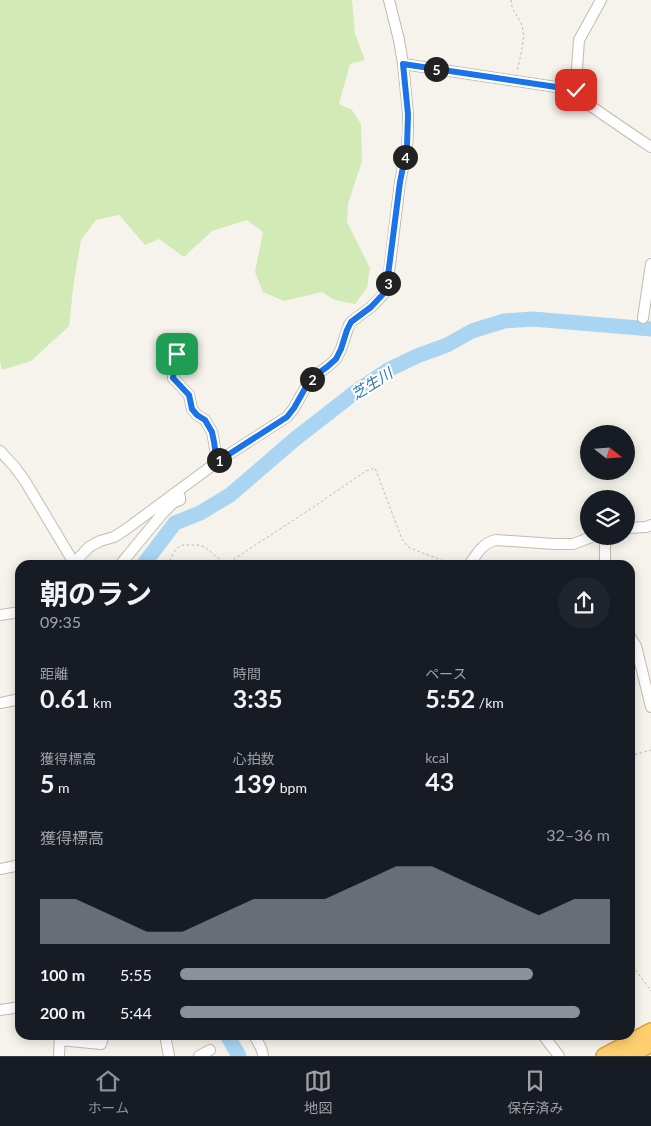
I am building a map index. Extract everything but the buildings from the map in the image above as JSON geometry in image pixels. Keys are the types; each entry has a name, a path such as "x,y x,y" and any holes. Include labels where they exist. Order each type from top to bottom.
{"highway":[{"path":"635,1040 651,1031"},
{"path":"604,1056 634,1040"},
{"path":"629,1056 651,1044"}],"street":[{"path":"77,560 90,547 100,541 114,537 217,462 287,417 313,377 336,359 351,322 371,307 386,291 400,182 407,147 408,114 400,40 389,0"},
{"path":"601,0 579,40 576,90 582,100 651,147"},
{"path":"403,64 576,90"},
{"path":"643,318 651,264"},
{"path":"177,354 173,378 189,395 192,409 205,420 212,432 217,462"},
{"path":"0,451 25,481 71,560"},
{"path":"124,560 162,514 173,503 180,500 177,492"},
{"path":"635,528 651,526"},
{"path":"473,560 488,542 496,540 554,544 573,544 580,541"},
{"path":"605,545 605,560"},
{"path":"0,615 15,613"},
{"path":"635,645 651,707"},
{"path":"0,703 15,700"},
{"path":"0,869 15,866"},
{"path":"0,1010 15,1008"},
{"path":"59,1056 60,1040"},
{"path":"78,1040 101,1044 102,1040"},
{"path":"166,1040 169,1056"},
{"path":"257,1040 263,1056"},
{"path":"547,1040 559,1056"},
{"path":"199,1056 210,1050"}],"path":[{"path":"511,0 511,6 522,26 524,35 516,81"},
{"path":"232,560 366,471 375,468 402,539 408,547 441,560"},
{"path":"170,560 176,549 182,545 198,545 205,547 219,560"},
{"path":"635,755 651,750"},
{"path":"635,969 651,991"}],"green space":[{"path":"0,0 352,0 355,34 365,60 350,64 339,104 352,110 361,124 362,161 348,204 347,222 370,268 367,288 355,304 335,300 322,292 284,301 263,292 255,272 263,232 247,220 212,231 184,257 159,239 145,245 119,215 96,220 81,240 69,326 31,361 2,370 0,361"}],"waterway":[{"name":"芝生川","path":"147,560 175,523 200,513 230,495 295,439 358,390 388,370 417,356 447,345 472,331 504,321 533,319 651,329"},
{"name":"芝生川","path":"230,1040 239,1056"}],"route":[{"path":"177,354 173,378 189,395 192,409 205,420 212,432 217,462 287,417 313,377 336,359 351,322 371,307 386,291 402,167 407,147 408,114 403,64 576,90"}]}
